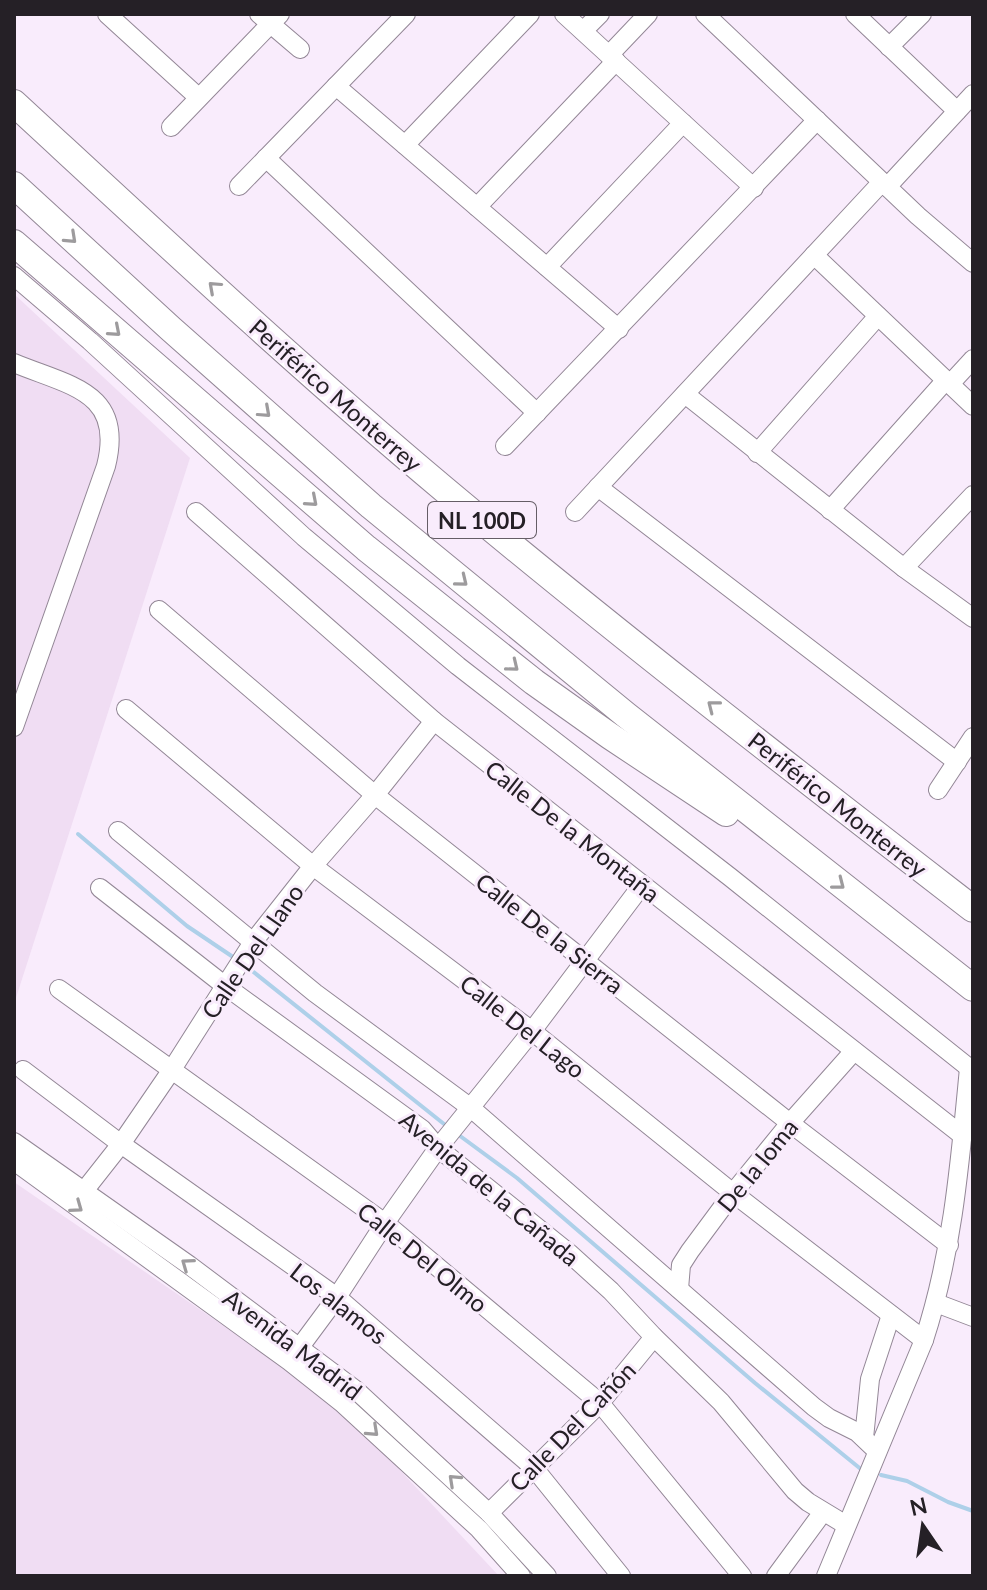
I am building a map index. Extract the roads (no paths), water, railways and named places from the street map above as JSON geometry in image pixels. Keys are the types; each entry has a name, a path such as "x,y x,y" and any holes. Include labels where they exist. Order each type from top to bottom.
{"highway":[{"name":"Periférico Monterrey","path":"14,103 204,279 435,481 677,679 973,909"},
{"name":"NL 100D","path":"14,185 371,506 626,715 973,988"},
{"path":"14,243 366,548 534,682 636,754 760,835 795,849"}],"street":[{"path":"107,14 198,97"},
{"path":"239,186 406,14"},
{"path":"405,145 530,14"},
{"path":"564,14 754,188"},
{"path":"583,31 600,14"},
{"path":"477,207 648,14"},
{"path":"705,14 918,216 973,262"},
{"path":"855,14 957,111"},
{"path":"889,47 922,14"},
{"path":"171,127 270,17 300,49"},
{"path":"336,86 619,329"},
{"path":"575,512 814,255 973,94"},
{"path":"505,446 817,120"},
{"path":"547,267 683,123"},
{"path":"266,158 537,413"},
{"path":"814,255 972,403"},
{"path":"14,276 90,341 304,537 458,666 730,877 971,1070 954,1214 936,1303 924,1340 870,1444 846,1525 826,1576"},
{"path":"757,453 878,316"},
{"path":"830,510 973,359"},
{"path":"14,363 83,391 106,414 111,431 106,466 14,727"},
{"path":"685,394 904,568 973,618"},
{"path":"598,487 957,762"},
{"path":"904,568 973,495"},
{"name":"Calle De la Montaña","path":"196,512 434,721 963,1136"},
{"name":"Calle De la Sierra","path":"159,610 375,795 949,1245"},
{"name":"Calle Del Lago","path":"126,709 313,866 532,1031 733,1193 924,1340"},
{"name":"Calle Del Llano","path":"84,1191 171,1071 251,946 434,721"},
{"path":"938,790 973,737"},
{"name":"Avenida de la Cañada","path":"118,831 251,946 468,1112 814,1407 857,1432 870,1444"},
{"path":"294,1355 441,1144 532,1031 642,885"},
{"name":"Avenida de la Cañada","path":"100,888 229,978 441,1144 591,1272 721,1402 795,1491 846,1525"},
{"name":"Calle Del Olmo","path":"59,989 385,1223 600,1403 742,1576"},
{"name":"De la loma","path":"679,1289 681,1265 733,1193 854,1051"},
{"name":"Los alamos","path":"23,1070 121,1144 337,1297 534,1468 621,1576"},
{"name":"Avenida Madrid","path":"14,1142 189,1265 294,1355 467,1518 521,1576"},
{"name":"Avenida Madrid","path":"14,1161 294,1355 357,1391 489,1513 547,1576"},
{"path":"936,1303 973,1317"},
{"path":"870,1444 870,1379 891,1315"},
{"name":"Calle Del Cañón","path":"489,1513 600,1403 654,1337"},
{"path":"776,1576 823,1512"}],"waterway":[{"path":"78,834 187,926 236,959"},
{"path":"246,966 449,1128"},
{"path":"456,1133 517,1178 755,1383 862,1470"},
{"path":"881,1475 907,1481 973,1511"}]}
